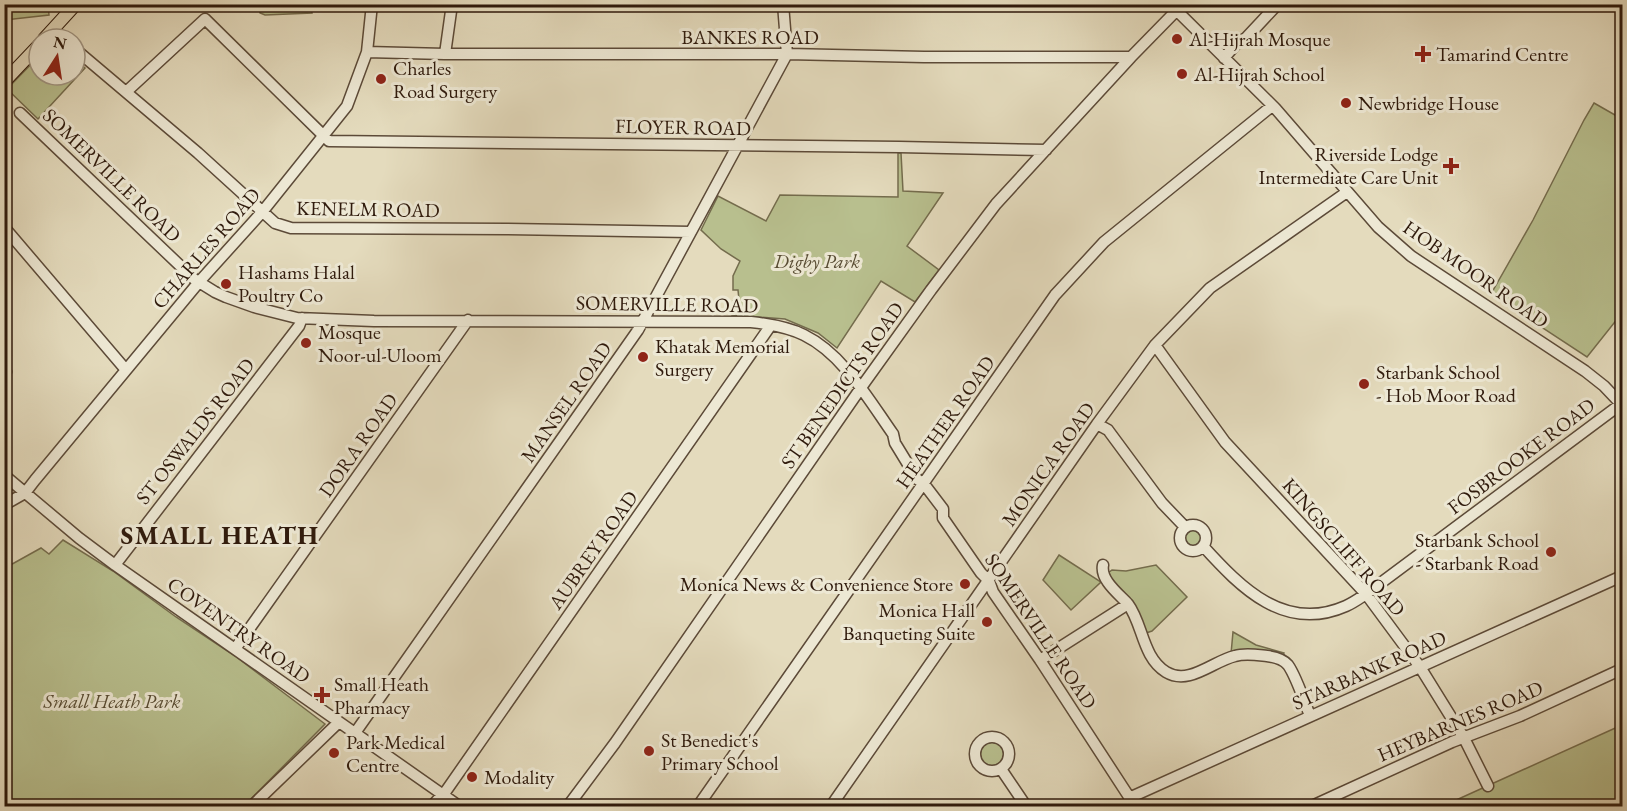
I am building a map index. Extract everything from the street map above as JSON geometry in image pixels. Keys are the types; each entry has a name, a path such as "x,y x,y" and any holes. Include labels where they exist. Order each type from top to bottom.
{"main road":[{"path":"55,27 76,4"},
{"path":"4,82 27,58"}],"street":[{"name":"CHARLES ROAD","path":"25,493 199,282 262,211 346,106 367,52 372,4"},
{"path":"445,54 452,4"},
{"path":"783,4 787,54"},
{"path":"1224,58 1275,7"},
{"name":"HOB MOOR ROAD","path":"1174,8 1272,106 1378,227 1411,256 1585,371 1604,386 1622,405"},
{"name":"ST BENEDICTS ROAD","path":"568,807 615,743 861,388 996,204 1174,8"},
{"path":"126,92 205,19 322,136"},
{"name":"BANKES ROAD","path":"367,52 1131,57"},
{"name":"MANSEL ROAD","path":"355,733 638,330 787,54"},
{"name":"KENELM ROAD","path":"87,59 198,153 275,223 291,228 691,232"},
{"name":"HEATHER ROAD","path":"698,807 1055,296 1104,242 1272,106"},
{"name":"SOMERVILLE ROAD","path":"20,113 199,282 215,292 254,307 302,318 374,321 751,322 771,325 804,335 839,362 861,388 893,434 895,443 917,478 943,509 943,518 981,573 989,580 993,591 1132,802"},
{"name":"FLOYER ROAD","path":"322,136 329,141 1046,150"},
{"name":"MONICA ROAD","path":"831,807 1097,424 1155,345 1210,288 1347,192"},
{"path":"4,227 126,370"},
{"name":"ST OSWALDS ROAD","path":"115,565 299,326 302,318"},
{"name":"DORA ROAD","path":"236,649 468,320"},
{"name":"AUBREY ROAD","path":"432,807 443,796 771,325"},
{"name":"KINGSCLIFF ROAD","path":"1155,345 1226,442 1366,594 1420,667 1464,738 1488,786"},
{"name":"FOSBROOKE ROAD","path":"1203,546 1224,570 1253,595 1274,607 1285,611 1314,614 1329,612 1348,605 1366,594 1622,405"},
{"name":"FOSBROOKE ROAD","path":"1097,424 1108,430 1162,502 1185,527"},
{"name":"COVENTRY ROAD","path":"4,475 115,565 459,807"},
{"path":"4,505 25,493"},
{"name":"FOSBROOKE ROAD","path":"1194,525 1202,529 1206,537 1203,546 1192,551 1182,545 1180,538 1185,527 1194,525"},
{"path":"1103,565 1104,577 1133,610 1150,655 1165,671 1173,675 1184,676 1236,655 1276,657 1287,663 1310,716"},
{"name":"STARBANK ROAD","path":"1132,802 1310,716 1623,576"},
{"path":"1040,660 1128,604"},
{"name":"HEYBARNES ROAD","path":"1312,807 1623,669"},
{"path":"252,807 339,722"},
{"path":"1001,769 1026,807"}],"green space":[{"path":"4,5 48,5 49,15 5,20"},
{"path":"258,5 311,5 312,13 265,15 260,13"},
{"path":"27,68 27,87 67,87 38,119 7,89"},
{"path":"1594,103 1622,119 1622,313 1587,357 1491,294 1533,220"},
{"name":"Digby Park","path":"898,153 901,153 903,191 943,193 907,246 939,270 915,302 881,281 837,348 818,333 785,319 732,315 733,301 739,300 738,290 733,290 733,276 740,261 721,249 701,230 718,196 766,221 780,195 898,197"},
{"path":"1193,529 1199,532 1202,538 1199,544 1193,547 1187,544 1184,538 1187,532"},
{"name":"Small Heath Park","path":"63,540 113,571 235,656 325,724 244,806 5,806 5,568 41,548 49,554"},
{"path":"1059,555 1101,582 1071,610 1043,580"},
{"path":"1156,565 1187,597 1152,631 1146,633 1131,602 1108,573 1112,570 1126,571"},
{"path":"1233,632 1256,645 1284,653 1283,656 1231,654"},
{"path":"1622,725 1622,806 1443,806"},
{"path":"991,740 1000,744 1004,753 1000,762 991,766 982,762 978,753 982,744"}],"place":[{"name":"Al-Hijrah Mosque","path":"1177,39"},
{"name":"Tamarind Centre","path":"1423,54"},
{"name":"Al-Hijrah School","path":"1182,74"},
{"name":"Charles Road Surgery","path":"381,79"},
{"name":"Newbridge House","path":"1346,103"},
{"name":"Riverside Lodge Intermediate Care Unit","path":"1451,166"},
{"name":"Hashams Halal Poultry Co","path":"226,284"},
{"name":"Mosque Noor-ul-Uloom","path":"306,343"},
{"name":"Khatak Memorial Surgery","path":"643,357"},
{"name":"Starbank School - Hob Moor Road","path":"1364,384"},
{"name":"Starbank School - Starbank Road","path":"1551,552"},
{"name":"Monica News & Convenience Store","path":"965,584"},
{"name":"Monica Hall Banqueting Suite","path":"987,622"},
{"name":"Small Heath Pharmacy","path":"322,695"},
{"name":"St Benedict's Primary School","path":"649,751"},
{"name":"Park Medical Centre","path":"334,753"},
{"name":"Modality","path":"472,777"}],"district":[{"name":"SMALL HEATH","path":"220,535"}]}
